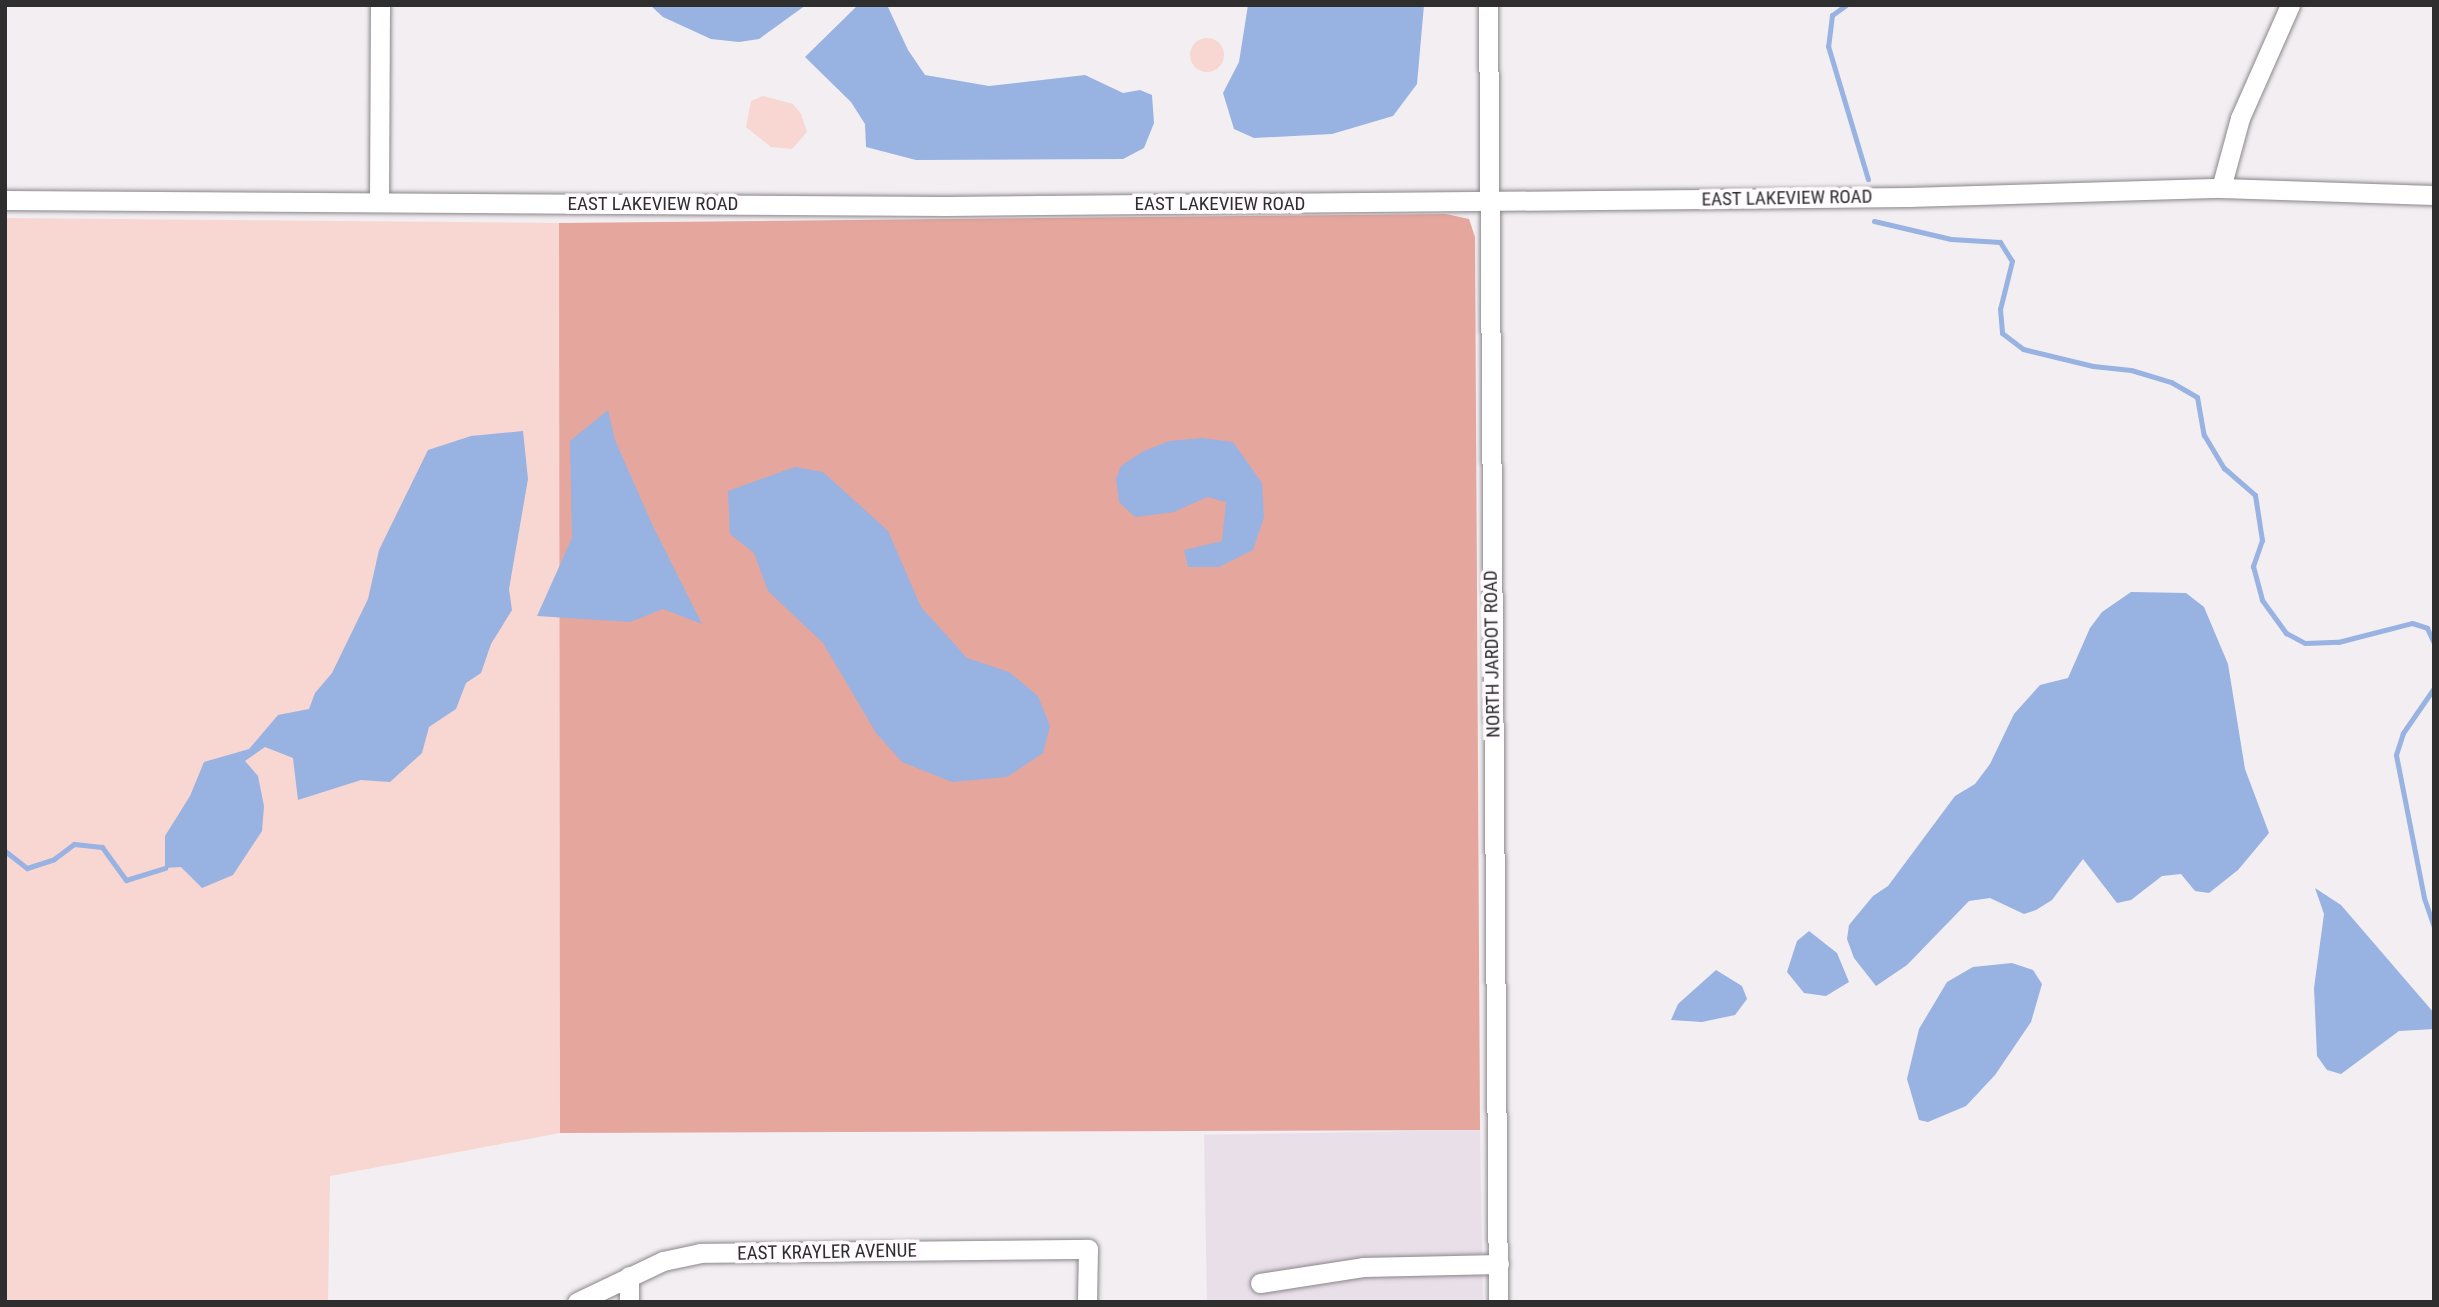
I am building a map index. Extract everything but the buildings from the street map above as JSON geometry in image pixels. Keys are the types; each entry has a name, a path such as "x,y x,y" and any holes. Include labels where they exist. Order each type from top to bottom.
{"street":[{"path":"379,202 380,5"},
{"name":"NORTH JARDOT ROAD","path":"1488,5 1487,202 1498,1302"},
{"path":"2221,188 2240,118 2290,5"},
{"name":"EAST LAKEVIEW ROAD","path":"5,200 959,206 1487,202 2221,188 2434,195"},
{"name":"EAST KRAYLER AVENUE","path":"577,1302 663,1261 700,1253 1088,1250 1087,1302"},
{"path":"1260,1283 1363,1267 1499,1264"},
{"path":"629,1276 629,1302"}],"shaded area":[{"path":"1207,38 1219,43 1224,55 1219,67 1207,72 1195,67 1190,55 1195,43"},
{"path":"763,96 793,104 801,114 807,132 792,149 771,147 746,127 751,101"},
{"path":"1446,214 1469,219 1475,237 1480,1130 560,1133 559,223"},
{"path":"5,218 559,223 560,1133 330,1176 328,1302 5,1302"},
{"path":"1480,1130 1483,1302 1207,1302 1204,1135"}],"water":[{"path":"650,5 806,5 759,39 739,42 711,39 663,17"},
{"path":"858,5 887,5 908,50 925,75 989,86 1085,75 1123,93 1140,90 1152,95 1154,123 1144,148 1123,159 916,160 866,147 865,124 851,102 805,57"},
{"path":"1248,5 1424,5 1417,84 1393,116 1332,134 1254,138 1234,129 1223,93 1239,62"},
{"path":"608,410 615,440 651,522 702,624 663,609 630,622 537,616 572,538 570,441"},
{"path":"523,431 528,479 509,589 512,610 491,644 481,673 466,683 456,709 429,727 422,753 390,782 361,780 298,800 293,758 265,747 245,761 258,776 264,806 262,831 233,875 202,888 181,867 165,868 165,836 190,796 204,762 249,749 278,715 309,709 315,693 332,673 368,599 379,550 428,450 471,436"},
{"path":"1202,438 1233,442 1262,483 1264,517 1253,550 1219,567 1188,567 1184,550 1222,541 1226,502 1207,497 1174,512 1135,517 1119,502 1116,479 1121,466 1142,452 1169,441"},
{"path":"795,467 823,472 888,531 921,607 967,658 1009,672 1038,696 1050,726 1043,753 1007,777 952,782 902,762 876,733 823,643 768,591 754,553 730,534 728,491"},
{"path":"2131,592 2186,593 2204,607 2228,664 2245,769 2269,833 2238,870 2209,893 2195,891 2181,874 2162,876 2131,900 2117,903 2083,859 2052,900 2036,910 2024,914 1990,898 1969,901 1907,965 1876,986 1854,958 1847,939 1849,925 1873,896 1888,886 1955,796 1975,784 1990,764 2014,714 2040,685 2068,678 2090,628 2102,612"},
{"path":"2315,888 2341,905 2434,1013 2434,1029 2399,1031 2341,1074 2327,1070 2317,1056 2314,988 2324,914"},
{"path":"1809,931 1837,953 1849,982 1826,996 1804,993 1787,972 1797,941"},
{"path":"2012,963 2033,970 2042,984 2031,1022 1995,1075 1966,1106 1928,1122 1919,1120 1907,1079 1919,1029 1947,982 1973,967"},
{"path":"1716,970 1742,986 1747,999 1735,1015 1702,1022 1671,1020 1678,1004"}],"waterway":[{"path":"1846,5 1832,15 1828,46 1868,179"},
{"path":"1874,221 1951,239 2000,242 2012,261 2000,309 2002,333 2023,349 2093,366 2131,370 2171,382 2197,397 2204,435 2224,468 2255,495 2262,540 2253,566 2262,600 2286,633 2305,643 2338,642 2412,623 2427,628 2434,643"},
{"path":"2434,688 2403,733 2396,755 2424,898 2434,927"},
{"path":"5,851 27,868 54,859 74,844 102,847 126,880 165,868"}]}
